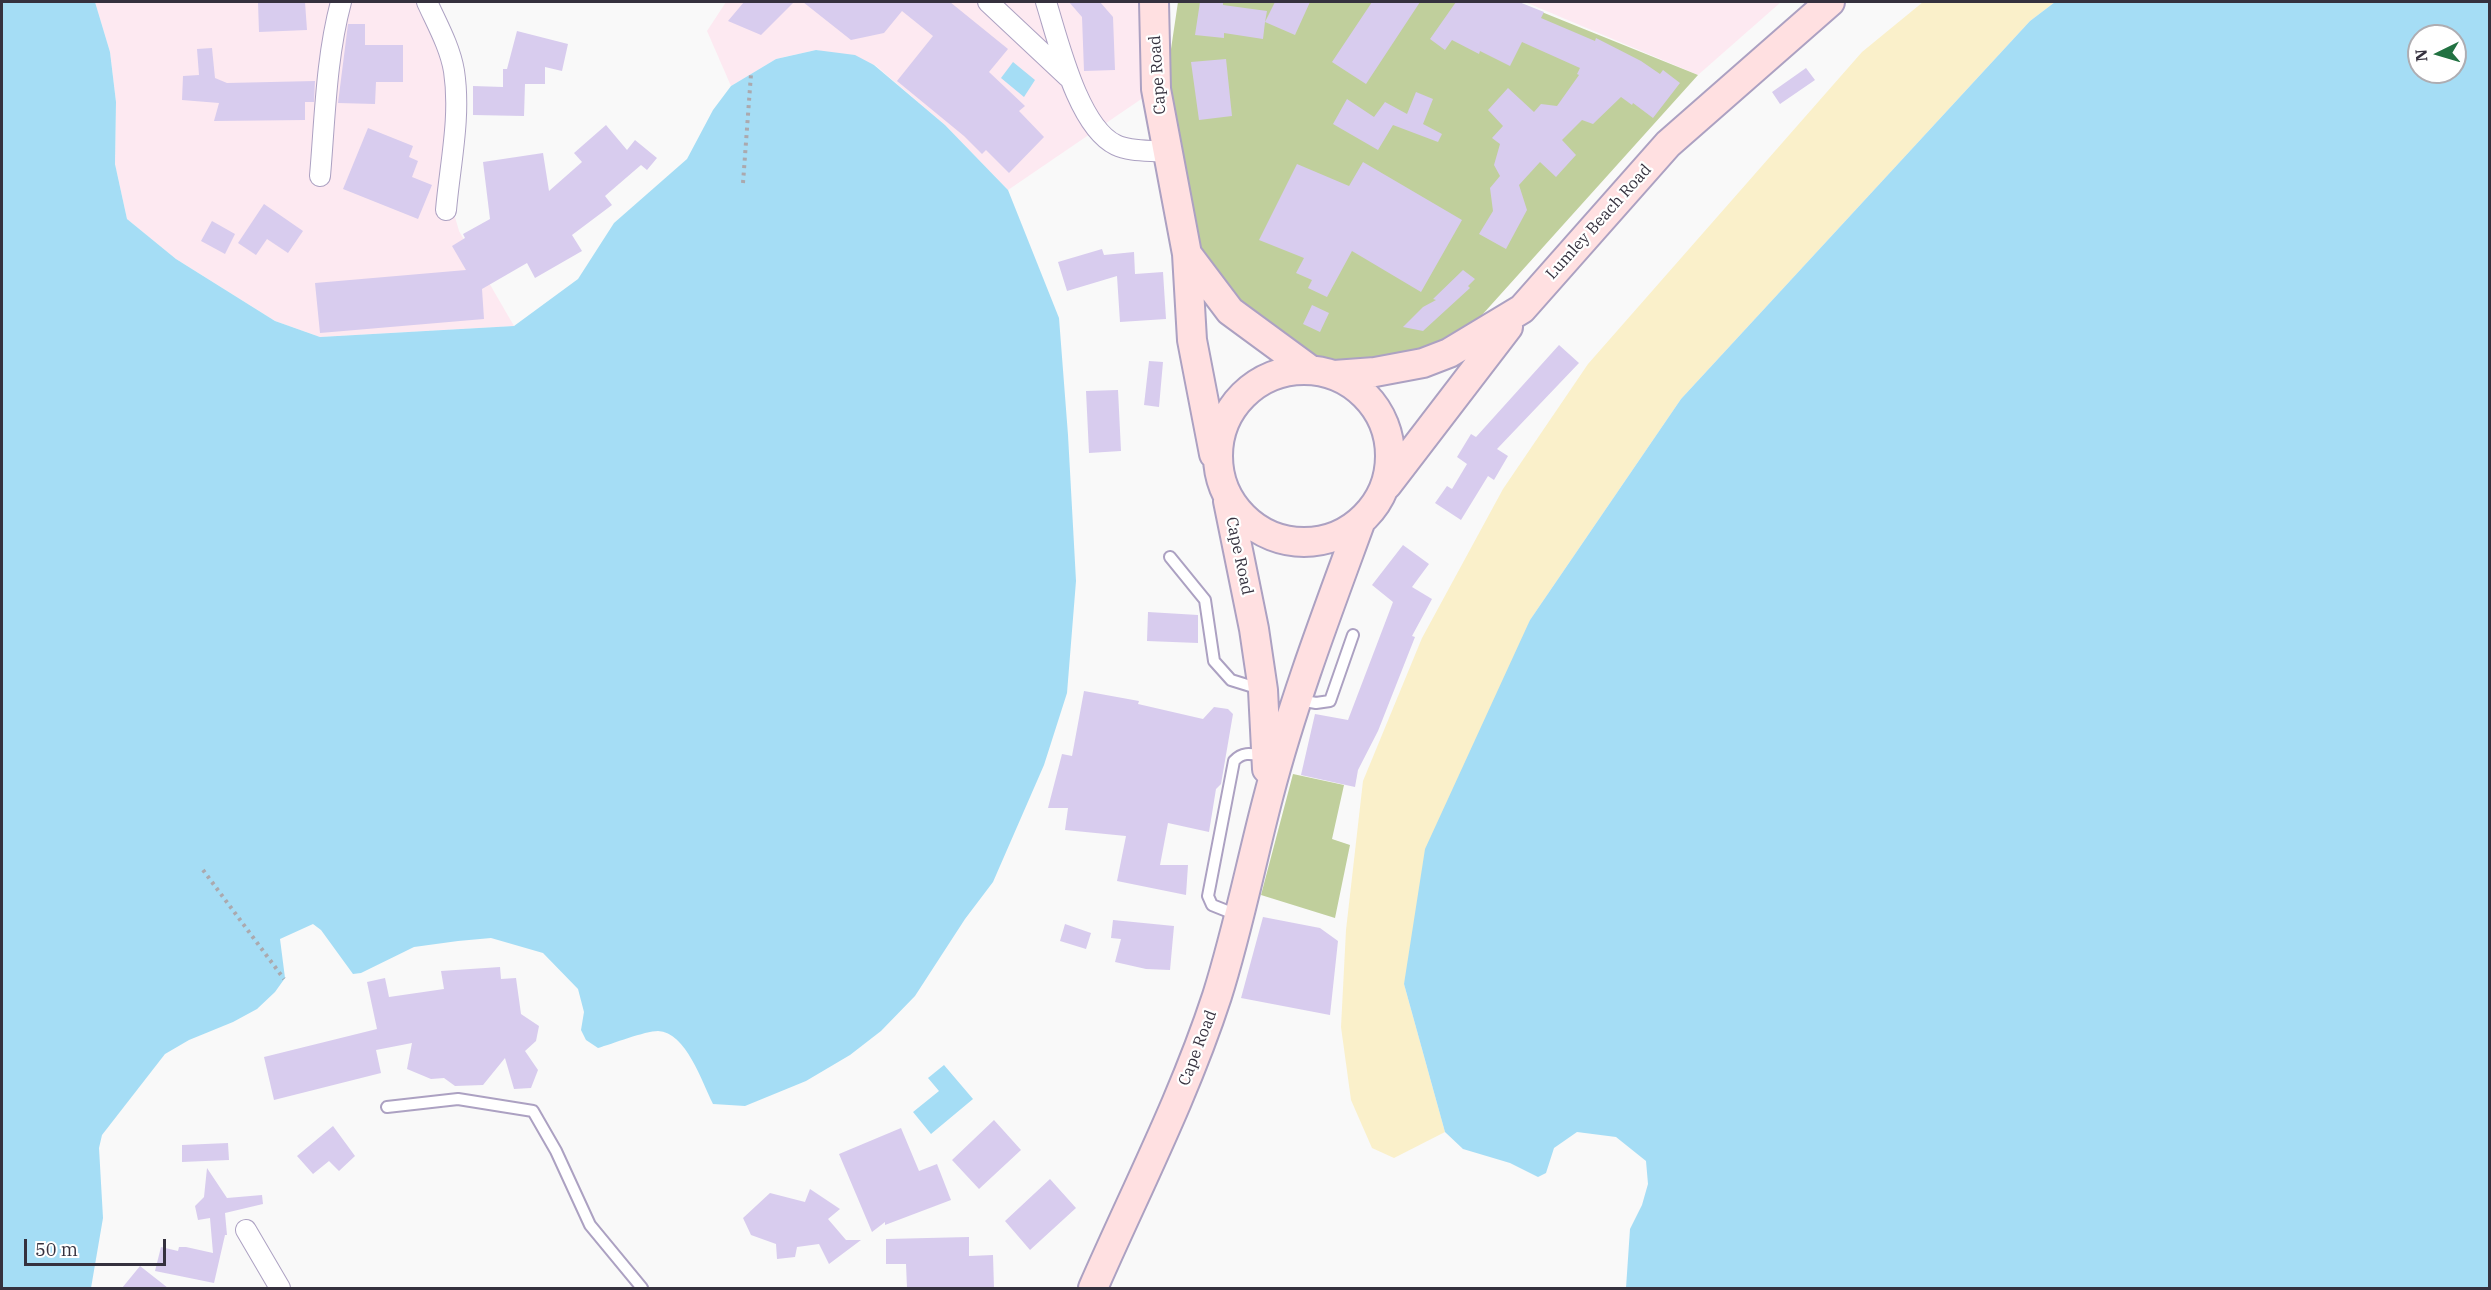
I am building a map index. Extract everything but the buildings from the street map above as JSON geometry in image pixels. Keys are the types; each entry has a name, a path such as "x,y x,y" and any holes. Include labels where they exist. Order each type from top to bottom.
{"main road":[{"name":"Cape Road","path":"1154,2 1156,89 1186,254 1192,340 1216,464"},
{"name":"Lumley Beach Road","path":"1321,372 1375,372 1423,363 1449,353 1522,309 1668,144 1830,2"},
{"path":"1186,254 1230,311 1321,372 1363,393 1383,420 1390,453 1385,487"},
{"path":"1321,372 1284,372 1269,377 1242,396 1227,416 1219,439 1216,464 1227,496 1245,521 1272,538 1302,544 1333,539 1360,523 1375,507 1385,487 1522,309"},
{"name":"Cape Road","path":"1227,496 1254,629 1263,690 1269,795"},
{"name":"Cape Road","path":"1093,1288 1184,1084 1217,996 1240,916 1269,795 1297,693 1360,523"},
{"path":"1263,690 1297,693"}],"street":[{"path":"320,176 328,81 336,20 341,2"},
{"path":"427,2 443,38 453,70 456,99 446,210"},
{"path":"988,2 1070,79"},
{"path":"1046,2 1070,79 1094,127 1113,144 1167,152"},
{"path":"246,1230 280,1288"}],"lane":[{"path":"1170,557 1205,600 1214,661 1231,680 1263,690"},
{"path":"1297,693 1316,703 1330,701 1353,635"},
{"path":"1240,916 1212,905 1208,896 1234,761 1238,756 1247,753 1267,757"},
{"path":"387,1107 458,1099 533,1111 556,1151 590,1225 642,1288"}],"path":[{"path":"743,183 751,74"},
{"path":"203,870 284,979"}],"shaded area":[{"path":"95,2 427,2 453,70 448,193 459,231 514,326 320,337 275,321 176,259 127,219 115,164 116,102 110,52"},
{"path":"726,2 1154,2 1156,89 1008,190 945,125 875,65 816,50 776,59 731,86 707,31"},
{"path":"1525,2 1781,2 1698,75"}],"green space":[{"path":"1178,2 1517,2 1698,75 1437,365 1317,366 1228,302 1185,220 1164,96"},
{"path":"1293,774 1344,785 1332,839 1350,845 1335,918 1261,895"}],"sand":[{"path":"1923,2 2055,2 2030,21 1681,399 1530,620 1404,984 1445,1132 1394,1158 1372,1148 1351,1100 1341,1027 1346,930 1363,781 1422,638 1503,489 1588,364 1862,52"}],"water":[{"path":"2,2 95,2 110,52 116,102 115,164 127,219 176,259 275,321 320,337 514,326 578,279 614,223 687,159 713,110 731,86 776,59 816,50 855,55 874,65 945,125 1008,190 1059,318 1076,581 1067,693 1044,765 993,882 965,919 915,996 881,1031 850,1055 806,1081 745,1106 713,1104 685,1049 668,1034 658,1031 637,1035 598,1048 586,1040 581,1030 584,1012 578,989 543,953 491,938 458,941 414,947 361,973 353,974 321,930 313,924 280,939 285,978 275,992 257,1009 233,1022 189,1040 165,1054 102,1135 99,1148 103,1218 91,1288 2,1288"},
{"path":"2055,2 2489,2 2489,1288 1626,1288 1630,1229 1642,1205 1648,1184 1646,1161 1616,1137 1577,1132 1554,1148 1546,1173 1538,1177 1510,1163 1463,1149 1445,1132 1404,984 1425,849 1530,620 1681,399 2030,21"},
{"path":"1013,62 1035,80 1024,97 1001,78"},
{"path":"944,1065 973,1099 931,1134 913,1112 939,1091 928,1078"}]}
